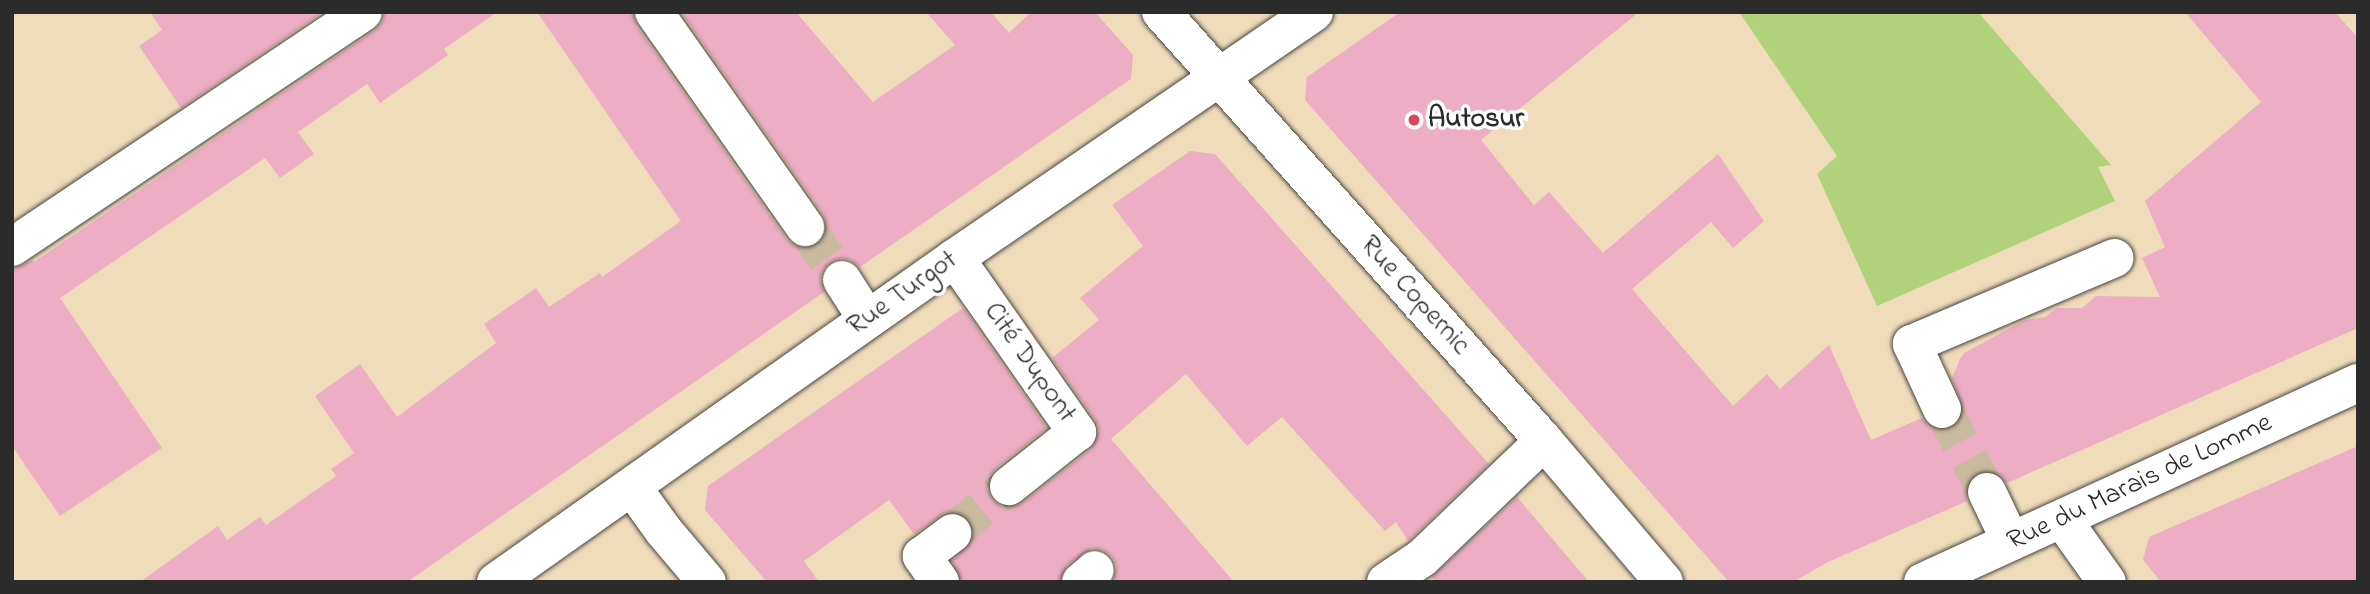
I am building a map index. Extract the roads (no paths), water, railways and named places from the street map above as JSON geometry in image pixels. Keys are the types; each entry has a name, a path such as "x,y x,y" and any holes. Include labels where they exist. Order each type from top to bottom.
{"street":[{"path":"12,247 363,12"},
{"path":"654,12 805,227"},
{"name":"Rue Copernic","path":"1161,12 1544,441 1664,582"},
{"name":"Rue Turgot","path":"496,582 867,319 1314,12"},
{"name":"Cité Dupont","path":"955,258 1077,432 1009,486"},
{"path":"1942,409 1912,344 2115,258"},
{"path":"842,280 867,319"},
{"name":"Rue du Marais de Lomme","path":"1923,582 2358,383"},
{"path":"1387,582 1422,558 1544,441"},
{"path":"632,487 663,530 707,582"},
{"path":"1987,492 2011,542"},
{"path":"2062,519 2107,582"},
{"path":"940,582 922,556 952,533"}],"tunnel":[{"path":"805,227 842,280"},
{"path":"1942,409 1987,492"},
{"path":"952,533 1009,486"}],"place":[{"name":"Autosur","path":"1414,120"}]}
